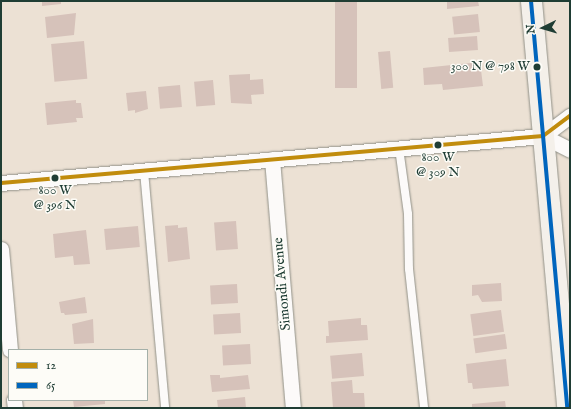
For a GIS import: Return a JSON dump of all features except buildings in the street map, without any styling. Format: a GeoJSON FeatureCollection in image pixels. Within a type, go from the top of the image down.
{"type":"FeatureCollection","features":[{"type":"Feature","properties":{"kind":"street"},"geometry":{"type":"LineString","coordinates":[[531,1],[567,408]]}},
{"type":"Feature","properties":{"kind":"street"},"geometry":{"type":"LineString","coordinates":[[1,183],[543,136],[570,116]]}},
{"type":"Feature","properties":{"kind":"street"},"geometry":{"type":"LineString","coordinates":[[543,136],[570,150]]}},
{"type":"Feature","properties":{"kind":"street","name":"Simondi Avenue"},"geometry":{"type":"LineString","coordinates":[[272,160],[293,408]]}},
{"type":"Feature","properties":{"kind":"street"},"geometry":{"type":"LineString","coordinates":[[1,249],[10,349]]}},
{"type":"Feature","properties":{"kind":"lane"},"geometry":{"type":"LineString","coordinates":[[399,148],[408,214],[409,269],[424,408]]}},
{"type":"Feature","properties":{"kind":"lane"},"geometry":{"type":"LineString","coordinates":[[144,171],[165,408]]}},
{"type":"Feature","properties":{"kind":"transit line","name":"65"},"geometry":{"type":"LineString","coordinates":[[531,1],[567,408]]}},
{"type":"Feature","properties":{"kind":"transit line","name":"12"},"geometry":{"type":"LineString","coordinates":[[1,183],[543,136],[570,116]]}},
{"type":"Feature","properties":{"kind":"place","name":"300 N @ 798 W"},"geometry":{"type":"Point","coordinates":[537,67]}},
{"type":"Feature","properties":{"kind":"place","name":"800 W @ 309 N"},"geometry":{"type":"Point","coordinates":[438,145]}},
{"type":"Feature","properties":{"kind":"place","name":"800 W @ 396 N"},"geometry":{"type":"Point","coordinates":[55,178]}}]}
